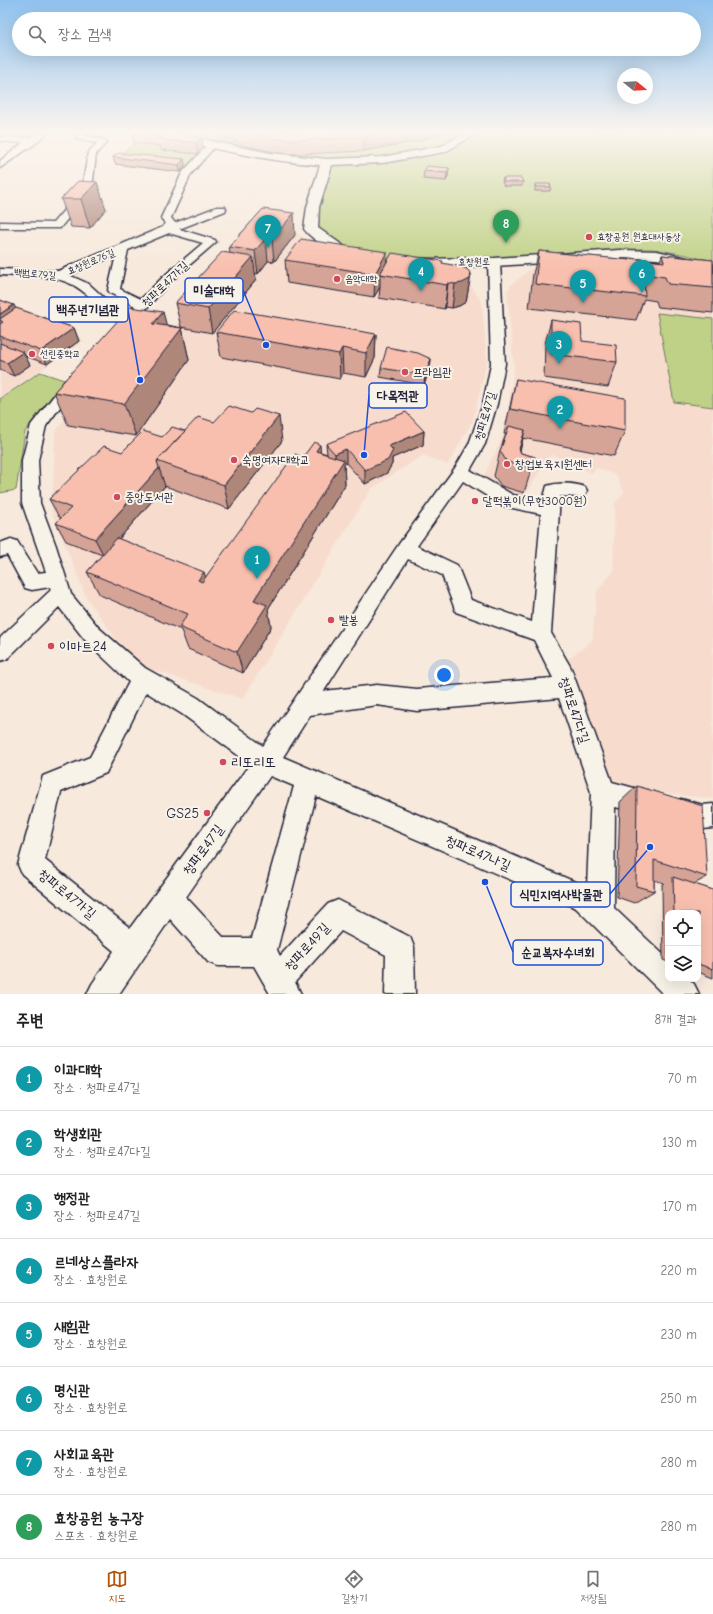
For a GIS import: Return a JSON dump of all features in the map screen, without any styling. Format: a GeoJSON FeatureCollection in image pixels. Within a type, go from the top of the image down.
{"type":"FeatureCollection","features":[{"type":"Feature","properties":{"kind":"street"},"geometry":{"type":"LineString","coordinates":[[0,225],[56,226],[87,189],[89,177]]}},
{"type":"Feature","properties":{"kind":"street"},"geometry":{"type":"LineString","coordinates":[[168,229],[170,223],[166,218],[185,177]]}},
{"type":"Feature","properties":{"kind":"street"},"geometry":{"type":"LineString","coordinates":[[322,177],[313,207],[311,229],[340,250],[369,258]]}},
{"type":"Feature","properties":{"kind":"street","name":"효창원로76길"},"geometry":{"type":"LineString","coordinates":[[59,275],[168,229],[190,222],[221,209]]}},
{"type":"Feature","properties":{"kind":"street","name":"청파로47가길"},"geometry":{"type":"LineString","coordinates":[[114,334],[167,279],[211,242],[168,229]]}},
{"type":"Feature","properties":{"kind":"street","name":"효창원로76길"},"geometry":{"type":"LineString","coordinates":[[123,248],[114,290],[143,305]]}},
{"type":"Feature","properties":{"kind":"street","name":"효창원로"},"geometry":{"type":"LineString","coordinates":[[400,264],[494,262],[624,254],[657,255],[713,268]]}},
{"type":"Feature","properties":{"kind":"street","name":"청파로47길"},"geometry":{"type":"LineString","coordinates":[[102,994],[133,948],[266,762],[405,549],[461,472],[478,444],[490,404],[498,364],[494,262]]}},
{"type":"Feature","properties":{"kind":"street","name":"백범로79길"},"geometry":{"type":"LineString","coordinates":[[0,272],[59,275],[85,287],[110,310],[127,322]]}},
{"type":"Feature","properties":{"kind":"street"},"geometry":{"type":"LineString","coordinates":[[79,373],[39,425],[30,460],[32,503],[63,598],[92,634],[137,675],[190,706],[266,762]]}},
{"type":"Feature","properties":{"kind":"street"},"geometry":{"type":"LineString","coordinates":[[461,472],[509,501],[550,509]]}},
{"type":"Feature","properties":{"kind":"street"},"geometry":{"type":"LineString","coordinates":[[405,549],[450,570],[464,606],[541,634],[550,509],[553,490],[578,491]]}},
{"type":"Feature","properties":{"kind":"street"},"geometry":{"type":"LineString","coordinates":[[0,550],[11,546],[32,582],[59,585]]}},
{"type":"Feature","properties":{"kind":"street"},"geometry":{"type":"LineString","coordinates":[[0,652],[59,585]]}},
{"type":"Feature","properties":{"kind":"street","name":"청파로47다길"},"geometry":{"type":"LineString","coordinates":[[541,634],[560,668],[603,792],[600,914]]}},
{"type":"Feature","properties":{"kind":"street","name":"청파로47가길"},"geometry":{"type":"LineString","coordinates":[[133,948],[31,865],[51,784],[98,765],[142,678]]}},
{"type":"Feature","properties":{"kind":"street"},"geometry":{"type":"LineString","coordinates":[[302,706],[377,694],[417,700],[567,687]]}},
{"type":"Feature","properties":{"kind":"street","name":"청파로47나길"},"geometry":{"type":"LineString","coordinates":[[266,762],[585,899],[665,976]]}},
{"type":"Feature","properties":{"kind":"street"},"geometry":{"type":"LineString","coordinates":[[169,898],[218,952],[262,952],[308,780]]}},
{"type":"Feature","properties":{"kind":"street"},"geometry":{"type":"LineString","coordinates":[[603,792],[704,817],[713,816]]}},
{"type":"Feature","properties":{"kind":"street","name":"청파로49길"},"geometry":{"type":"LineString","coordinates":[[262,952],[282,987],[338,914],[400,947],[400,994]]}},
{"type":"Feature","properties":{"kind":"street","name":"청파로47나길"},"geometry":{"type":"LineString","coordinates":[[671,982],[684,994]]}},
{"type":"Feature","properties":{"kind":"shaded area","name":"숙명여자대학교"},"geometry":{"type":"Polygon","coordinates":[[[293,231],[334,253],[454,277],[472,287],[482,303],[487,362],[473,420],[448,465],[423,455],[371,489],[243,699],[134,664],[86,597],[52,512],[55,432],[134,332],[167,336],[218,273],[293,231]]]}},
{"type":"Feature","properties":{"kind":"shaded area"},"geometry":{"type":"Polygon","coordinates":[[[623,259],[697,270],[713,274],[713,799],[612,786],[563,663],[592,641],[597,591],[613,572],[615,503],[624,492],[616,475],[597,468],[591,473],[553,455],[548,458],[522,501],[481,482],[502,438],[514,368],[507,291],[511,285],[531,269],[536,263],[623,259]]]}},
{"type":"Feature","properties":{"kind":"shaded area","name":"선린중학교"},"geometry":{"type":"Polygon","coordinates":[[[0,311],[20,318],[84,340],[0,398],[0,311]]]}},
{"type":"Feature","properties":{"kind":"green space"},"geometry":{"type":"Polygon","coordinates":[[[325,177],[713,177],[713,262],[687,255],[653,249],[618,249],[488,258],[392,261],[342,248],[316,229],[317,207],[325,177]]]}},
{"type":"Feature","properties":{"kind":"green space"},"geometry":{"type":"Polygon","coordinates":[[[657,313],[713,319],[713,407],[674,402],[657,313]]]}},
{"type":"Feature","properties":{"kind":"green space"},"geometry":{"type":"Polygon","coordinates":[[[40,372],[64,380],[25,432],[16,490],[0,493],[0,399],[40,372]]]}},
{"type":"Feature","properties":{"kind":"building"},"geometry":{"type":"Polygon","coordinates":[[[503,178],[521,178],[523,182],[504,182],[503,178]]]}},
{"type":"Feature","properties":{"kind":"building"},"geometry":{"type":"Polygon","coordinates":[[[78,181],[97,182],[81,199],[61,199],[78,181]]]}},
{"type":"Feature","properties":{"kind":"building"},"geometry":{"type":"Polygon","coordinates":[[[535,184],[550,184],[551,187],[536,187],[535,184]]]}},
{"type":"Feature","properties":{"kind":"building"},"geometry":{"type":"Polygon","coordinates":[[[263,209],[294,213],[272,239],[266,238],[255,251],[229,247],[263,209]]]}},
{"type":"Feature","properties":{"kind":"building"},"geometry":{"type":"Polygon","coordinates":[[[301,239],[387,252],[375,274],[285,260],[301,239]]]}},
{"type":"Feature","properties":{"kind":"building"},"geometry":{"type":"Polygon","coordinates":[[[539,251],[664,262],[662,255],[713,260],[713,288],[668,284],[665,277],[641,274],[644,276],[645,296],[535,284],[539,251]]]}},
{"type":"Feature","properties":{"kind":"building"},"geometry":{"type":"Polygon","coordinates":[[[222,252],[253,257],[208,309],[175,303],[222,252]]]}},
{"type":"Feature","properties":{"kind":"building"},"geometry":{"type":"Polygon","coordinates":[[[392,253],[443,261],[442,263],[467,269],[471,274],[470,279],[462,283],[448,283],[447,285],[380,274],[392,253]]]}},
{"type":"Feature","properties":{"kind":"building"},"geometry":{"type":"Polygon","coordinates":[[[0,300],[14,305],[0,314],[0,300]]]}},
{"type":"Feature","properties":{"kind":"building"},"geometry":{"type":"Polygon","coordinates":[[[130,307],[163,312],[153,324],[182,328],[124,404],[54,392],[130,307]]]}},
{"type":"Feature","properties":{"kind":"building"},"geometry":{"type":"Polygon","coordinates":[[[16,308],[74,328],[41,351],[0,336],[0,324],[3,322],[0,319],[16,308]]]}},
{"type":"Feature","properties":{"kind":"building"},"geometry":{"type":"Polygon","coordinates":[[[234,310],[376,334],[366,353],[342,348],[339,354],[216,332],[234,310]]]}},
{"type":"Feature","properties":{"kind":"building"},"geometry":{"type":"Polygon","coordinates":[[[551,320],[581,324],[582,341],[616,345],[617,362],[551,354],[551,320]]]}},
{"type":"Feature","properties":{"kind":"building"},"geometry":{"type":"Polygon","coordinates":[[[0,343],[23,352],[7,363],[0,360],[0,343]]]}},
{"type":"Feature","properties":{"kind":"building"},"geometry":{"type":"Polygon","coordinates":[[[387,347],[418,353],[431,359],[425,375],[381,368],[387,347]]]}},
{"type":"Feature","properties":{"kind":"building"},"geometry":{"type":"Polygon","coordinates":[[[516,379],[625,398],[625,431],[510,409],[516,379]]]}},
{"type":"Feature","properties":{"kind":"building"},"geometry":{"type":"Polygon","coordinates":[[[229,406],[251,413],[255,409],[279,416],[224,485],[157,461],[198,417],[214,422],[229,406]]]}},
{"type":"Feature","properties":{"kind":"building"},"geometry":{"type":"Polygon","coordinates":[[[406,412],[424,431],[389,446],[393,450],[388,460],[365,470],[346,449],[335,454],[326,444],[406,412]]]}},
{"type":"Feature","properties":{"kind":"building"},"geometry":{"type":"Polygon","coordinates":[[[509,426],[525,430],[519,449],[521,453],[535,457],[531,468],[507,462],[500,451],[509,426]]]}},
{"type":"Feature","properties":{"kind":"building"},"geometry":{"type":"Polygon","coordinates":[[[172,427],[185,431],[157,461],[159,468],[95,539],[56,523],[71,508],[49,499],[104,446],[122,452],[143,431],[162,437],[172,427]]]}},
{"type":"Feature","properties":{"kind":"building"},"geometry":{"type":"Polygon","coordinates":[[[314,442],[320,445],[316,451],[344,460],[254,600],[267,605],[237,652],[179,627],[188,614],[87,572],[117,538],[204,572],[198,580],[202,582],[295,454],[303,457],[314,442]]]}},
{"type":"Feature","properties":{"kind":"building"},"geometry":{"type":"Polygon","coordinates":[[[637,786],[703,806],[707,877],[654,860],[654,891],[636,886],[637,786]]]}},
{"type":"Feature","properties":{"kind":"building"},"geometry":{"type":"Polygon","coordinates":[[[673,877],[713,890],[713,969],[701,965],[701,910],[674,910],[673,877]]]}},
{"type":"Feature","properties":{"kind":"place","name":"효창공원 원효대사동상"},"geometry":{"type":"Point","coordinates":[589,237]}},
{"type":"Feature","properties":{"kind":"place","name":"효창공원 농구장"},"geometry":{"type":"Point","coordinates":[506,243]}},
{"type":"Feature","properties":{"kind":"place","name":"사회교육관"},"geometry":{"type":"Point","coordinates":[268,248]}},
{"type":"Feature","properties":{"kind":"place","name":"음악대학"},"geometry":{"type":"Point","coordinates":[337,279]}},
{"type":"Feature","properties":{"kind":"place","name":"르네상스플라자"},"geometry":{"type":"Point","coordinates":[421,291]}},
{"type":"Feature","properties":{"kind":"place","name":"명신관"},"geometry":{"type":"Point","coordinates":[642,293]}},
{"type":"Feature","properties":{"kind":"place","name":"새힘관"},"geometry":{"type":"Point","coordinates":[583,303]}},
{"type":"Feature","properties":{"kind":"place","name":"미술대학"},"geometry":{"type":"Point","coordinates":[266,345]}},
{"type":"Feature","properties":{"kind":"place","name":"선린중학교"},"geometry":{"type":"Point","coordinates":[32,354]}},
{"type":"Feature","properties":{"kind":"place","name":"행정관"},"geometry":{"type":"Point","coordinates":[559,364]}},
{"type":"Feature","properties":{"kind":"place","name":"프라임관"},"geometry":{"type":"Point","coordinates":[405,372]}},
{"type":"Feature","properties":{"kind":"place","name":"백주년기념관"},"geometry":{"type":"Point","coordinates":[140,380]}},
{"type":"Feature","properties":{"kind":"place","name":"학생회관"},"geometry":{"type":"Point","coordinates":[560,429]}},
{"type":"Feature","properties":{"kind":"place","name":"다목적관"},"geometry":{"type":"Point","coordinates":[364,455]}},
{"type":"Feature","properties":{"kind":"place","name":"숙명여자대학교"},"geometry":{"type":"Point","coordinates":[234,460]}},
{"type":"Feature","properties":{"kind":"place","name":"창업보육지원센터"},"geometry":{"type":"Point","coordinates":[507,464]}},
{"type":"Feature","properties":{"kind":"place","name":"중앙도서관"},"geometry":{"type":"Point","coordinates":[117,497]}},
{"type":"Feature","properties":{"kind":"place","name":"달떡볶이(무한3000원)"},"geometry":{"type":"Point","coordinates":[475,501]}},
{"type":"Feature","properties":{"kind":"place","name":"이과대학"},"geometry":{"type":"Point","coordinates":[257,579]}},
{"type":"Feature","properties":{"kind":"place","name":"빨봉"},"geometry":{"type":"Point","coordinates":[331,620]}},
{"type":"Feature","properties":{"kind":"place","name":"이마트24"},"geometry":{"type":"Point","coordinates":[51,646]}},
{"type":"Feature","properties":{"kind":"place","name":"리또리또"},"geometry":{"type":"Point","coordinates":[223,762]}},
{"type":"Feature","properties":{"kind":"place","name":"GS25"},"geometry":{"type":"Point","coordinates":[207,813]}},
{"type":"Feature","properties":{"kind":"place","name":"식민지역사박물관"},"geometry":{"type":"Point","coordinates":[650,847]}},
{"type":"Feature","properties":{"kind":"place","name":"순교복자수녀회"},"geometry":{"type":"Point","coordinates":[485,882]}}]}
